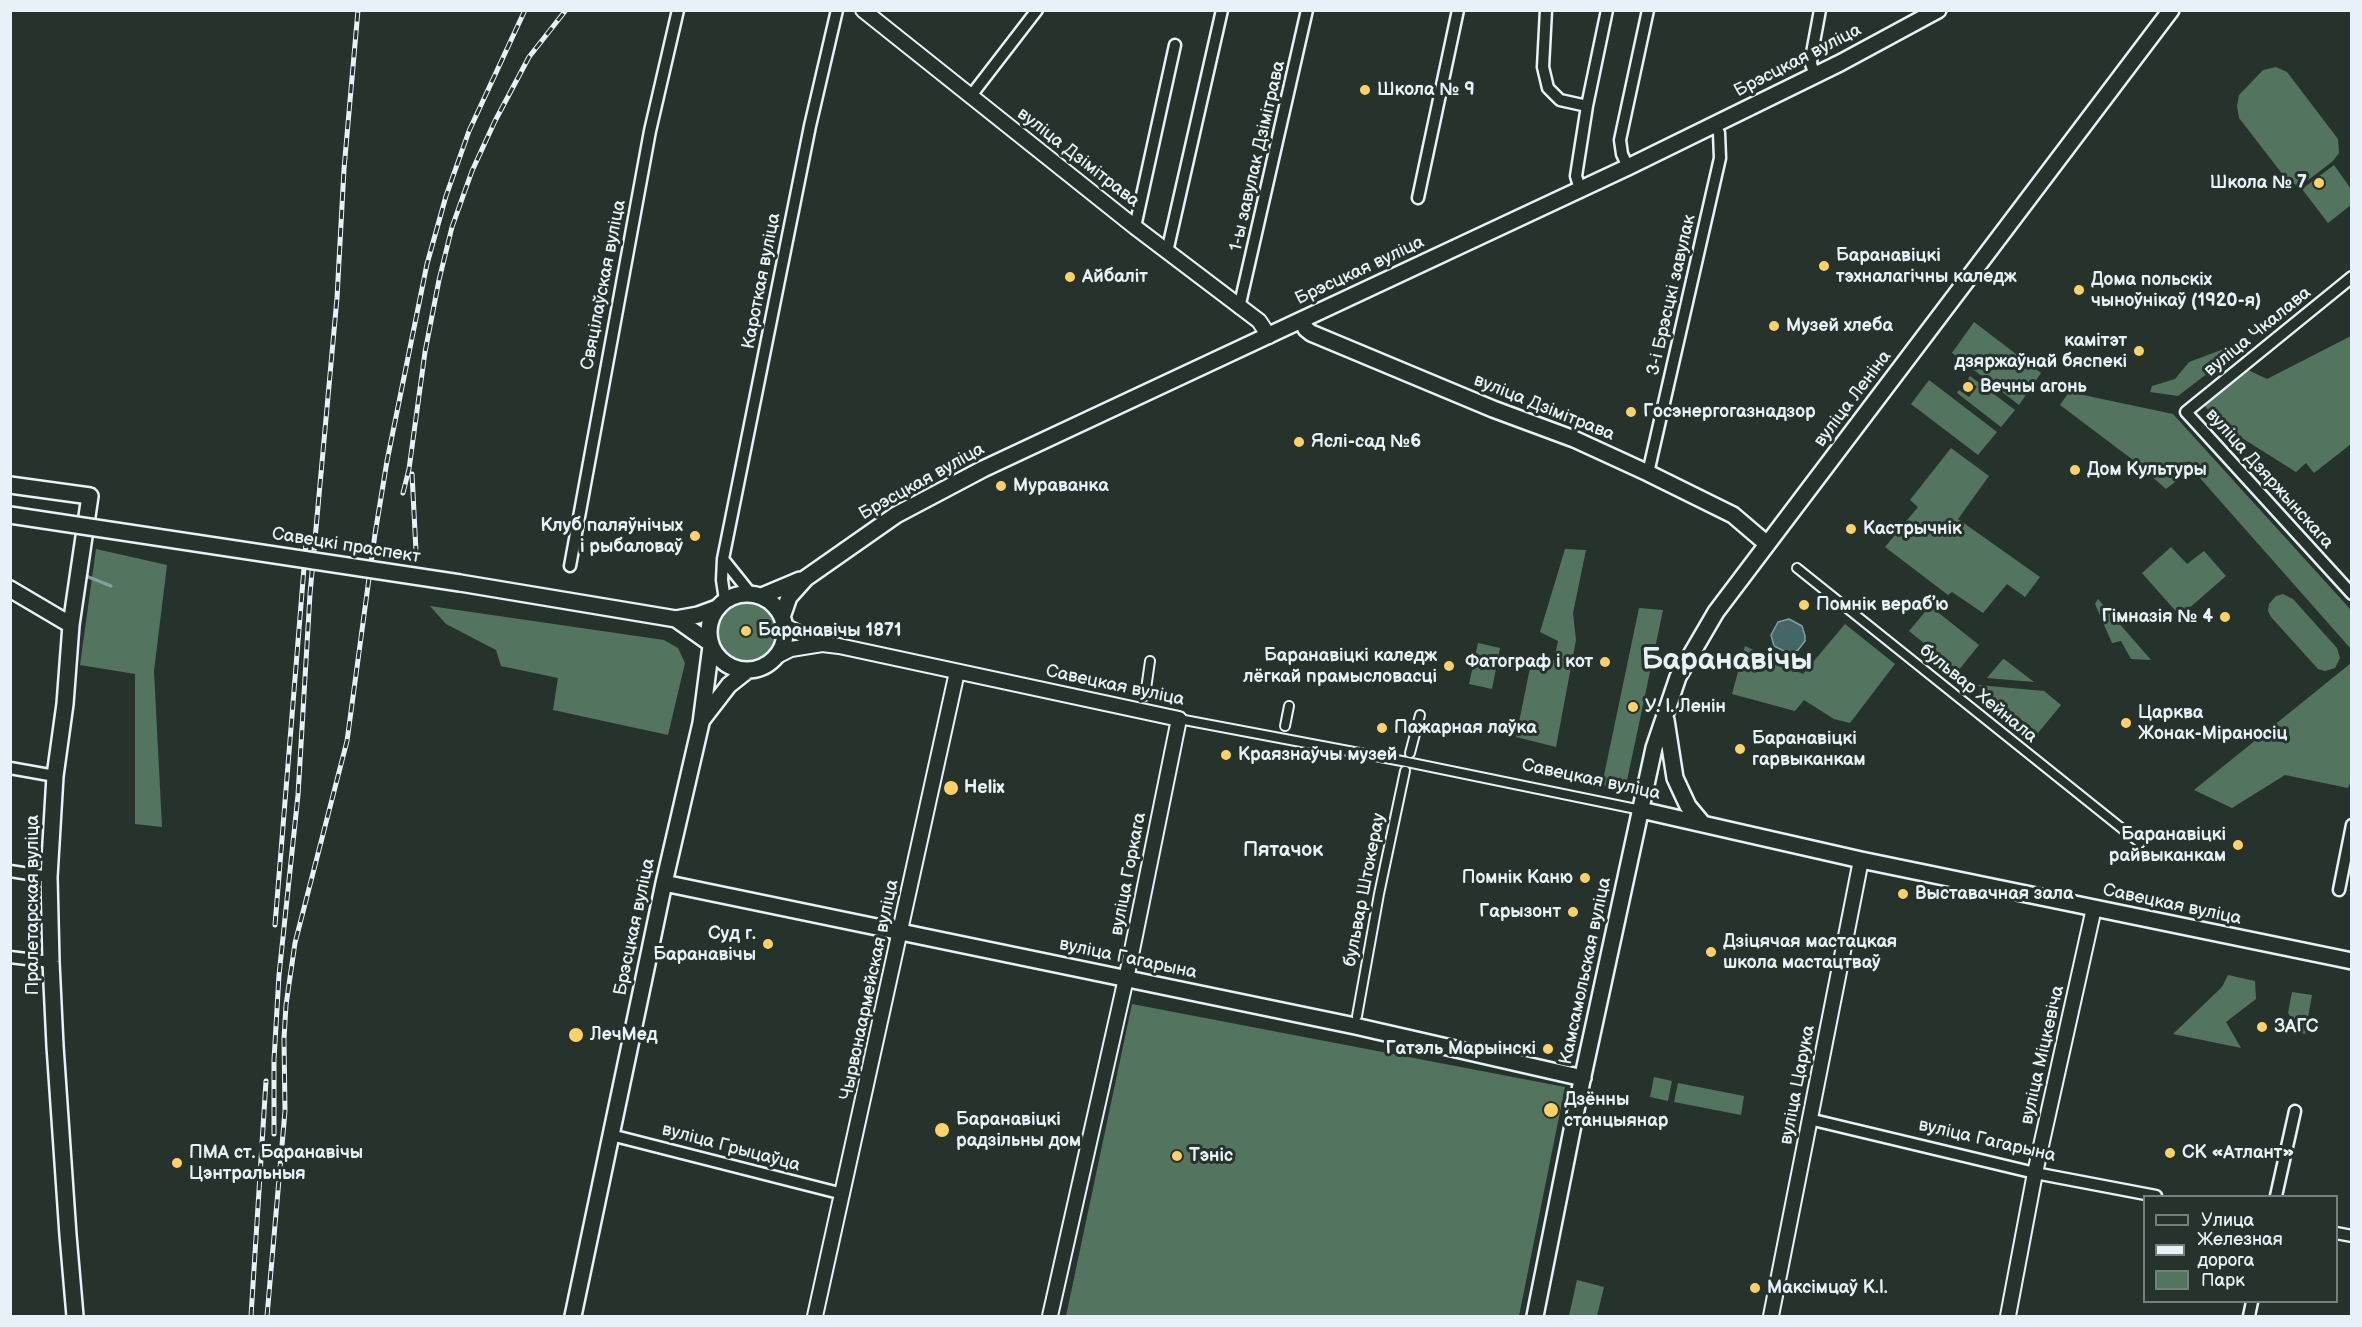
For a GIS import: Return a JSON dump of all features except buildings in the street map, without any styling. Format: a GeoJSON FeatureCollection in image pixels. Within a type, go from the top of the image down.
{"type":"FeatureCollection","features":[{"type":"Feature","properties":{"kind":"main road","name":"Брэсцкая вуліца"},"geometry":{"type":"LineString","coordinates":[[783,621],[789,597],[806,578],[896,515],[983,469],[1628,167],[1815,75],[1938,10]]}},
{"type":"Feature","properties":{"kind":"main road","name":"вуліца Леніна"},"geometry":{"type":"LineString","coordinates":[[1641,810],[1654,748],[1678,677],[1716,612],[2171,10]]}},
{"type":"Feature","properties":{"kind":"main road","name":"вуліца Дзімітрава"},"geometry":{"type":"LineString","coordinates":[[1302,320],[1306,329],[1311,333],[1493,409],[1574,439],[1648,473],[1733,515],[1767,544]]}},
{"type":"Feature","properties":{"kind":"main road","name":"Пралетарская вуліца"},"geometry":{"type":"LineString","coordinates":[[10,485],[90,496],[71,625],[65,704],[55,776],[49,877],[51,962],[75,1317]]}},
{"type":"Feature","properties":{"kind":"main road","name":"Савецкі праспект"},"geometry":{"type":"LineString","coordinates":[[10,515],[460,583],[676,619],[698,615],[721,604]]}},
{"type":"Feature","properties":{"kind":"main road","name":"Брэсцкая вуліца"},"geometry":{"type":"LineString","coordinates":[[757,595],[806,578]]}},
{"type":"Feature","properties":{"kind":"main road"},"geometry":{"type":"LineString","coordinates":[[10,589],[71,625]]}},
{"type":"Feature","properties":{"kind":"main road"},"geometry":{"type":"LineString","coordinates":[[738,594],[757,595],[777,608],[783,621],[784,642],[777,656],[769,663],[748,670],[737,669],[726,664],[717,656],[711,645],[709,625],[721,604],[738,594]]}},
{"type":"Feature","properties":{"kind":"main road","name":"Савецкі праспект"},"geometry":{"type":"LineString","coordinates":[[676,619],[711,645]]}},
{"type":"Feature","properties":{"kind":"main road","name":"Брэсцкая вуліца"},"geometry":{"type":"LineString","coordinates":[[573,1317],[700,723],[711,645]]}},
{"type":"Feature","properties":{"kind":"main road","name":"Брэсцкая вуліца"},"geometry":{"type":"LineString","coordinates":[[700,723],[729,685],[748,670]]}},
{"type":"Feature","properties":{"kind":"main road"},"geometry":{"type":"LineString","coordinates":[[1666,710],[1668,740],[1675,778],[1688,806],[1703,825]]}},
{"type":"Feature","properties":{"kind":"main road","name":"Савецкая вуліца"},"geometry":{"type":"LineString","coordinates":[[1641,810],[1861,860],[2352,961]]}},
{"type":"Feature","properties":{"kind":"main road","name":"Камсамольская вуліца"},"geometry":{"type":"LineString","coordinates":[[1536,1317],[1583,1078],[1641,810]]}},
{"type":"Feature","properties":{"kind":"main road","name":"вуліца Гагарына"},"geometry":{"type":"LineString","coordinates":[[664,883],[1444,1045],[1583,1078]]}},
{"type":"Feature","properties":{"kind":"street","name":"Свяцілаўская вуліца"},"geometry":{"type":"LineString","coordinates":[[570,566],[650,131],[678,10]]}},
{"type":"Feature","properties":{"kind":"street","name":"Кароткая вуліца"},"geometry":{"type":"LineString","coordinates":[[721,604],[723,560],[810,126],[837,10]]}},
{"type":"Feature","properties":{"kind":"street","name":"вуліца Дзімітрава"},"geometry":{"type":"LineString","coordinates":[[863,10],[1135,227],[1259,321],[1269,336]]}},
{"type":"Feature","properties":{"kind":"street"},"geometry":{"type":"LineString","coordinates":[[970,97],[1037,10]]}},
{"type":"Feature","properties":{"kind":"street"},"geometry":{"type":"LineString","coordinates":[[1167,252],[1222,10]]}},
{"type":"Feature","properties":{"kind":"street","name":"1-ы завулак Дзімітрава"},"geometry":{"type":"LineString","coordinates":[[1239,308],[1307,10]]}},
{"type":"Feature","properties":{"kind":"street"},"geometry":{"type":"LineString","coordinates":[[1418,198],[1458,10]]}},
{"type":"Feature","properties":{"kind":"street"},"geometry":{"type":"LineString","coordinates":[[1546,10],[1543,67],[1548,88],[1560,100],[1587,106]]}},
{"type":"Feature","properties":{"kind":"street"},"geometry":{"type":"LineString","coordinates":[[1580,189],[1576,176],[1587,106],[1607,10]]}},
{"type":"Feature","properties":{"kind":"street"},"geometry":{"type":"LineString","coordinates":[[1628,167],[1622,154],[1620,140],[1648,10]]}},
{"type":"Feature","properties":{"kind":"street"},"geometry":{"type":"LineString","coordinates":[[1815,75],[1811,64],[1820,10]]}},
{"type":"Feature","properties":{"kind":"street"},"geometry":{"type":"LineString","coordinates":[[1135,227],[1175,45]]}},
{"type":"Feature","properties":{"kind":"street","name":"3-і Брэсцкі завулак"},"geometry":{"type":"LineString","coordinates":[[1648,473],[1720,158],[1719,133],[1715,124]]}},
{"type":"Feature","properties":{"kind":"street","name":"вуліца Чкалава"},"geometry":{"type":"LineString","coordinates":[[2186,412],[2352,277]]}},
{"type":"Feature","properties":{"kind":"street","name":"вуліца Дзяржынскага"},"geometry":{"type":"LineString","coordinates":[[2186,412],[2352,594]]}},
{"type":"Feature","properties":{"kind":"street"},"geometry":{"type":"LineString","coordinates":[[723,560],[757,595]]}},
{"type":"Feature","properties":{"kind":"street","name":"бульвар Хейнала"},"geometry":{"type":"LineString","coordinates":[[1797,568],[2140,843]]}},
{"type":"Feature","properties":{"kind":"street","name":"Савецкая вуліца"},"geometry":{"type":"LineString","coordinates":[[783,621],[822,644]]}},
{"type":"Feature","properties":{"kind":"street","name":"Савецкая вуліца"},"geometry":{"type":"LineString","coordinates":[[777,656],[791,650],[822,644],[839,646],[1179,719],[1407,762],[1641,810]]}},
{"type":"Feature","properties":{"kind":"street"},"geometry":{"type":"LineString","coordinates":[[1145,696],[1150,661]]}},
{"type":"Feature","properties":{"kind":"street","name":"Чырвонаармейская вуліца"},"geometry":{"type":"LineString","coordinates":[[815,1317],[957,672]]}},
{"type":"Feature","properties":{"kind":"street"},"geometry":{"type":"LineString","coordinates":[[1285,726],[1289,706]]}},
{"type":"Feature","properties":{"kind":"street"},"geometry":{"type":"LineString","coordinates":[[1410,753],[1420,715]]}},
{"type":"Feature","properties":{"kind":"street","name":"вуліца Горкага"},"geometry":{"type":"LineString","coordinates":[[1050,1317],[1126,978],[1179,719]]}},
{"type":"Feature","properties":{"kind":"street"},"geometry":{"type":"LineString","coordinates":[[10,768],[55,776]]}},
{"type":"Feature","properties":{"kind":"street","name":"бульвар Штокерау"},"geometry":{"type":"LineString","coordinates":[[1357,1016],[1379,894],[1405,771]]}},
{"type":"Feature","properties":{"kind":"street"},"geometry":{"type":"LineString","coordinates":[[2339,890],[2352,825]]}},
{"type":"Feature","properties":{"kind":"street","name":"вуліца Царука"},"geometry":{"type":"LineString","coordinates":[[1771,1317],[1861,860]]}},
{"type":"Feature","properties":{"kind":"street"},"geometry":{"type":"LineString","coordinates":[[10,871],[49,877]]}},
{"type":"Feature","properties":{"kind":"street","name":"вуліца Міцкевіча"},"geometry":{"type":"LineString","coordinates":[[2008,1317],[2035,1173],[2094,908]]}},
{"type":"Feature","properties":{"kind":"street"},"geometry":{"type":"LineString","coordinates":[[10,957],[51,962]]}},
{"type":"Feature","properties":{"kind":"street"},"geometry":{"type":"LineString","coordinates":[[2276,1195],[2295,1111]]}},
{"type":"Feature","properties":{"kind":"street","name":"вуліца Гагарына"},"geometry":{"type":"LineString","coordinates":[[1809,1119],[2035,1173],[2146,1195]]}},
{"type":"Feature","properties":{"kind":"street","name":"вуліца Грыцаўца"},"geometry":{"type":"LineString","coordinates":[[611,1135],[843,1194]]}},
{"type":"Feature","properties":{"kind":"green space"},"geometry":{"type":"Polygon","coordinates":[[[2276,67],[2287,72],[2338,139],[2339,153],[2333,161],[2303,184],[2296,185],[2287,180],[2239,118],[2237,106],[2239,95],[2263,70],[2276,67]]]}},
{"type":"Feature","properties":{"kind":"green space"},"geometry":{"type":"Polygon","coordinates":[[[2334,165],[2351,189],[2351,205],[2328,223],[2302,189],[2334,165]]]}},
{"type":"Feature","properties":{"kind":"green space"},"geometry":{"type":"Polygon","coordinates":[[[1974,322],[2041,373],[2019,405],[1952,353],[1974,322]]]}},
{"type":"Feature","properties":{"kind":"green space"},"geometry":{"type":"Polygon","coordinates":[[[2351,336],[2351,444],[2314,473],[2306,463],[2296,472],[2218,423],[2202,402],[2248,370],[2267,379],[2351,336]]]}},
{"type":"Feature","properties":{"kind":"green space"},"geometry":{"type":"Polygon","coordinates":[[[2224,349],[2230,356],[2178,396],[2150,392],[2152,386],[2175,379],[2189,362],[2224,349]]]}},
{"type":"Feature","properties":{"kind":"green space"},"geometry":{"type":"Polygon","coordinates":[[[1970,376],[2015,410],[2001,427],[1957,393],[1959,390],[1969,397],[1977,387],[1968,379],[1970,376]]]}},
{"type":"Feature","properties":{"kind":"green space"},"geometry":{"type":"Polygon","coordinates":[[[1929,380],[1997,432],[1978,455],[1911,404],[1929,380]]]}},
{"type":"Feature","properties":{"kind":"green space"},"geometry":{"type":"Polygon","coordinates":[[[2069,392],[2173,414],[2351,610],[2351,649],[2192,469],[2166,489],[2133,460],[2060,405],[2069,392]]]}},
{"type":"Feature","properties":{"kind":"green space"},"geometry":{"type":"Polygon","coordinates":[[[1951,448],[1989,476],[1958,519],[2040,577],[2025,597],[2007,584],[1983,613],[1952,592],[1948,595],[1885,547],[1918,507],[1910,500],[1951,448]]]}},
{"type":"Feature","properties":{"kind":"green space"},"geometry":{"type":"Polygon","coordinates":[[[2171,547],[2187,564],[2204,551],[2226,576],[2180,616],[2142,573],[2171,547]]]}},
{"type":"Feature","properties":{"kind":"green space"},"geometry":{"type":"Polygon","coordinates":[[[96,549],[167,565],[154,671],[162,827],[135,824],[135,674],[80,665],[96,549]]]}},
{"type":"Feature","properties":{"kind":"green space"},"geometry":{"type":"Polygon","coordinates":[[[1565,549],[1586,550],[1573,613],[1576,640],[1556,747],[1516,737],[1532,658],[1554,660],[1558,641],[1540,632],[1565,549]]]}},
{"type":"Feature","properties":{"kind":"green space"},"geometry":{"type":"Polygon","coordinates":[[[2283,594],[2293,599],[2337,648],[2340,658],[2335,668],[2325,671],[2318,669],[2271,617],[2268,611],[2269,604],[2276,596],[2283,594]]]}},
{"type":"Feature","properties":{"kind":"green space"},"geometry":{"type":"Polygon","coordinates":[[[2098,599],[2151,660],[2131,659],[2121,641],[2112,643],[2095,604],[2098,599]]]}},
{"type":"Feature","properties":{"kind":"green space"},"geometry":{"type":"Polygon","coordinates":[[[746,602],[763,607],[771,615],[776,632],[771,649],[763,657],[746,662],[729,657],[721,649],[716,632],[721,615],[729,607],[746,602]]]}},
{"type":"Feature","properties":{"kind":"green space"},"geometry":{"type":"Polygon","coordinates":[[[430,606],[664,640],[678,648],[685,663],[668,735],[553,710],[558,678],[501,666],[496,650],[446,624],[430,606]]]}},
{"type":"Feature","properties":{"kind":"green space"},"geometry":{"type":"Polygon","coordinates":[[[1930,606],[1979,645],[1958,671],[1909,631],[1930,606]]]}},
{"type":"Feature","properties":{"kind":"green space"},"geometry":{"type":"Polygon","coordinates":[[[1639,608],[1663,610],[1625,790],[1602,785],[1639,608]]]}},
{"type":"Feature","properties":{"kind":"green space"},"geometry":{"type":"Polygon","coordinates":[[[1845,624],[1895,664],[1850,723],[1834,719],[1804,700],[1795,711],[1732,694],[1745,646],[1803,674],[1845,624]]]}},
{"type":"Feature","properties":{"kind":"green space"},"geometry":{"type":"Polygon","coordinates":[[[1478,643],[1500,648],[1492,689],[1469,684],[1478,643]]]}},
{"type":"Feature","properties":{"kind":"green space"},"geometry":{"type":"Polygon","coordinates":[[[2004,659],[2034,682],[1987,678],[2004,659]]]}},
{"type":"Feature","properties":{"kind":"green space"},"geometry":{"type":"Polygon","coordinates":[[[2351,663],[2352,778],[2348,788],[2285,775],[2232,808],[2194,790],[2351,663]]]}},
{"type":"Feature","properties":{"kind":"green space"},"geometry":{"type":"Polygon","coordinates":[[[1978,685],[2044,691],[2061,705],[2038,733],[1978,685]]]}},
{"type":"Feature","properties":{"kind":"green space"},"geometry":{"type":"Polygon","coordinates":[[[2228,975],[2255,981],[2256,999],[2226,1022],[2241,1048],[2173,1034],[2222,987],[2228,975]]]}},
{"type":"Feature","properties":{"kind":"green space"},"geometry":{"type":"Polygon","coordinates":[[[2292,992],[2312,995],[2305,1034],[2288,1013],[2292,992]]]}},
{"type":"Feature","properties":{"kind":"green space"},"geometry":{"type":"Polygon","coordinates":[[[1132,1004],[1565,1087],[1519,1316],[1066,1316],[1132,1004]]]}},
{"type":"Feature","properties":{"kind":"green space"},"geometry":{"type":"Polygon","coordinates":[[[1654,1077],[1672,1081],[1668,1101],[1650,1097],[1654,1077]]]}},
{"type":"Feature","properties":{"kind":"green space"},"geometry":{"type":"Polygon","coordinates":[[[1678,1083],[1744,1096],[1741,1115],[1674,1102],[1678,1083]]]}},
{"type":"Feature","properties":{"kind":"green space"},"geometry":{"type":"Polygon","coordinates":[[[1577,1280],[1604,1287],[1597,1316],[1569,1316],[1577,1280]]]}},
{"type":"Feature","properties":{"kind":"water"},"geometry":{"type":"Polygon","coordinates":[[[1789,619],[1802,626],[1805,641],[1798,650],[1788,653],[1774,646],[1771,635],[1778,622],[1789,619]]]}},
{"type":"Feature","properties":{"kind":"waterway"},"geometry":{"type":"LineString","coordinates":[[86,576],[111,586]]}},
{"type":"Feature","properties":{"kind":"railway"},"geometry":{"type":"LineString","coordinates":[[274,1134],[274,1060],[279,975],[298,795],[310,594],[337,298],[344,169],[358,10]]}},
{"type":"Feature","properties":{"kind":"railway"},"geometry":{"type":"LineString","coordinates":[[267,1316],[285,1111],[286,1005],[295,943],[347,741],[387,461],[427,264],[446,196],[469,131],[525,10]]}},
{"type":"Feature","properties":{"kind":"railway"},"geometry":{"type":"LineString","coordinates":[[403,493],[409,469],[425,352],[452,227],[472,171],[495,121],[529,57],[566,10]]}},
{"type":"Feature","properties":{"kind":"railway"},"geometry":{"type":"LineString","coordinates":[[412,474],[416,551]]}},
{"type":"Feature","properties":{"kind":"railway"},"geometry":{"type":"LineString","coordinates":[[275,925],[306,543]]}},
{"type":"Feature","properties":{"kind":"railway"},"geometry":{"type":"LineString","coordinates":[[251,1316],[266,1081]]}},
{"type":"Feature","properties":{"kind":"place","name":"Школа № 9"},"geometry":{"type":"Point","coordinates":[1365,90]}},
{"type":"Feature","properties":{"kind":"place","name":"Школа № 7"},"geometry":{"type":"Point","coordinates":[2319,183]}},
{"type":"Feature","properties":{"kind":"place","name":"Баранавіцкі тэхналагічны каледж"},"geometry":{"type":"Point","coordinates":[1824,266]}},
{"type":"Feature","properties":{"kind":"place","name":"Айбаліт"},"geometry":{"type":"Point","coordinates":[1070,277]}},
{"type":"Feature","properties":{"kind":"place","name":"Дома польскіх чыноўнікаў (1920-я)"},"geometry":{"type":"Point","coordinates":[2079,290]}},
{"type":"Feature","properties":{"kind":"place","name":"Музей хлеба"},"geometry":{"type":"Point","coordinates":[1774,326]}},
{"type":"Feature","properties":{"kind":"place","name":"камітэт дзяржаўнай бяспекі"},"geometry":{"type":"Point","coordinates":[2139,351]}},
{"type":"Feature","properties":{"kind":"place","name":"Вечны агонь"},"geometry":{"type":"Point","coordinates":[1968,387]}},
{"type":"Feature","properties":{"kind":"place","name":"Госэнергогазнадзор"},"geometry":{"type":"Point","coordinates":[1631,412]}},
{"type":"Feature","properties":{"kind":"place","name":"Яслі-сад №6"},"geometry":{"type":"Point","coordinates":[1299,442]}},
{"type":"Feature","properties":{"kind":"place","name":"Дом Культуры"},"geometry":{"type":"Point","coordinates":[2075,470]}},
{"type":"Feature","properties":{"kind":"place","name":"Мураванка"},"geometry":{"type":"Point","coordinates":[1001,486]}},
{"type":"Feature","properties":{"kind":"place","name":"Кастрычнік"},"geometry":{"type":"Point","coordinates":[1851,529]}},
{"type":"Feature","properties":{"kind":"place","name":"Клуб паляўнічых і рыбаловаў"},"geometry":{"type":"Point","coordinates":[695,536]}},
{"type":"Feature","properties":{"kind":"place","name":"Помнік верабʼю"},"geometry":{"type":"Point","coordinates":[1804,605]}},
{"type":"Feature","properties":{"kind":"place","name":"Гімназія № 4"},"geometry":{"type":"Point","coordinates":[2225,617]}},
{"type":"Feature","properties":{"kind":"place","name":"Баранавічы 1871"},"geometry":{"type":"Point","coordinates":[746,631]}},
{"type":"Feature","properties":{"kind":"place","name":"Фатограф і кот"},"geometry":{"type":"Point","coordinates":[1605,662]}},
{"type":"Feature","properties":{"kind":"place","name":"Баранавіцкі каледж лёгкай прамысловасці"},"geometry":{"type":"Point","coordinates":[1449,666]}},
{"type":"Feature","properties":{"kind":"place","name":"У. І. Ленін"},"geometry":{"type":"Point","coordinates":[1633,707]}},
{"type":"Feature","properties":{"kind":"place","name":"Царква Жонак-Міраносіц"},"geometry":{"type":"Point","coordinates":[2126,723]}},
{"type":"Feature","properties":{"kind":"place","name":"Пажарная лаўка"},"geometry":{"type":"Point","coordinates":[1382,728]}},
{"type":"Feature","properties":{"kind":"place","name":"Баранавіцкі гарвыканкам"},"geometry":{"type":"Point","coordinates":[1740,749]}},
{"type":"Feature","properties":{"kind":"place","name":"Краязнаўчы музей"},"geometry":{"type":"Point","coordinates":[1226,755]}},
{"type":"Feature","properties":{"kind":"place","name":"Helix"},"geometry":{"type":"Point","coordinates":[951,788]}},
{"type":"Feature","properties":{"kind":"place","name":"Баранавіцкі райвыканкам"},"geometry":{"type":"Point","coordinates":[2238,845]}},
{"type":"Feature","properties":{"kind":"place","name":"Помнік Каню"},"geometry":{"type":"Point","coordinates":[1585,878]}},
{"type":"Feature","properties":{"kind":"place","name":"Выставачная зала"},"geometry":{"type":"Point","coordinates":[1903,894]}},
{"type":"Feature","properties":{"kind":"place","name":"Гарызонт"},"geometry":{"type":"Point","coordinates":[1573,912]}},
{"type":"Feature","properties":{"kind":"place","name":"Суд г. Баранавічы"},"geometry":{"type":"Point","coordinates":[768,944]}},
{"type":"Feature","properties":{"kind":"place","name":"Дзіцячая мастацкая школа мастацтваў"},"geometry":{"type":"Point","coordinates":[1711,952]}},
{"type":"Feature","properties":{"kind":"place","name":"ЗАГС"},"geometry":{"type":"Point","coordinates":[2262,1027]}},
{"type":"Feature","properties":{"kind":"place","name":"ЛечМед"},"geometry":{"type":"Point","coordinates":[576,1035]}},
{"type":"Feature","properties":{"kind":"place","name":"Гатэль Марыінскі"},"geometry":{"type":"Point","coordinates":[1548,1049]}},
{"type":"Feature","properties":{"kind":"place","name":"Дзённы станцыянар"},"geometry":{"type":"Point","coordinates":[1551,1110]}},
{"type":"Feature","properties":{"kind":"place","name":"Баранавіцкі радзільны дом"},"geometry":{"type":"Point","coordinates":[942,1130]}},
{"type":"Feature","properties":{"kind":"place","name":"СК «Атлант»"},"geometry":{"type":"Point","coordinates":[2170,1153]}},
{"type":"Feature","properties":{"kind":"place","name":"Тэніс"},"geometry":{"type":"Point","coordinates":[1177,1156]}},
{"type":"Feature","properties":{"kind":"place","name":"ПМА ст. Баранавічы Цэнтральныя"},"geometry":{"type":"Point","coordinates":[177,1163]}},
{"type":"Feature","properties":{"kind":"place","name":"Максімцаў К.І."},"geometry":{"type":"Point","coordinates":[1755,1288]}},
{"type":"Feature","properties":{"kind":"district","name":"Баранавічы"},"geometry":{"type":"Point","coordinates":[1727,661]}},
{"type":"Feature","properties":{"kind":"district","name":"Пятачок"},"geometry":{"type":"Point","coordinates":[1283,851]}}]}
